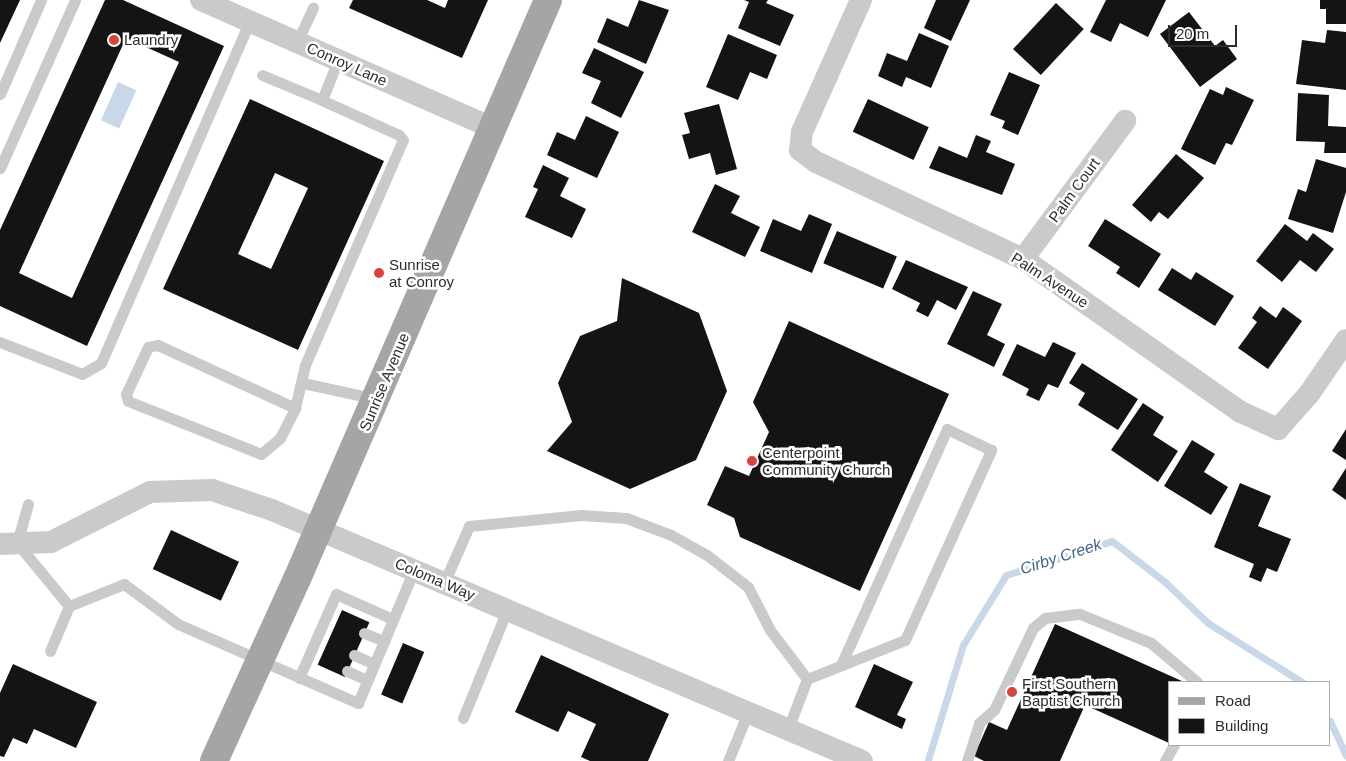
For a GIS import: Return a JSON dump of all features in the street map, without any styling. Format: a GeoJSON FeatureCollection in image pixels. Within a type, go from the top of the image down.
{"type":"FeatureCollection","features":[{"type":"Feature","properties":{"kind":"main road","name":"Sunrise Avenue"},"geometry":{"type":"LineString","coordinates":[[217,755],[377,399],[548,0]]}},
{"type":"Feature","properties":{"kind":"street","name":"Conroy Lane"},"geometry":{"type":"LineString","coordinates":[[200,0],[493,128]]}},
{"type":"Feature","properties":{"kind":"street","name":"Palm Avenue"},"geometry":{"type":"LineString","coordinates":[[861,0],[802,132],[800,150],[816,162],[1024,259],[1241,412],[1278,429],[1310,394],[1346,340]]}},
{"type":"Feature","properties":{"kind":"street","name":"Palm Court"},"geometry":{"type":"LineString","coordinates":[[1024,259],[1125,120]]}},
{"type":"Feature","properties":{"kind":"street","name":"Coloma Way"},"geometry":{"type":"LineString","coordinates":[[9,544],[51,542],[150,492],[212,490],[262,506],[862,761]]}},
{"type":"Feature","properties":{"kind":"lane"},"geometry":{"type":"LineString","coordinates":[[0,94],[41,0]]}},
{"type":"Feature","properties":{"kind":"lane"},"geometry":{"type":"LineString","coordinates":[[0,168],[75,0]]}},
{"type":"Feature","properties":{"kind":"lane"},"geometry":{"type":"LineString","coordinates":[[297,42],[313,8]]}},
{"type":"Feature","properties":{"kind":"lane"},"geometry":{"type":"LineString","coordinates":[[0,342],[82,374],[101,363],[250,22]]}},
{"type":"Feature","properties":{"kind":"lane"},"geometry":{"type":"LineString","coordinates":[[322,100],[338,60]]}},
{"type":"Feature","properties":{"kind":"lane"},"geometry":{"type":"LineString","coordinates":[[262,75],[399,135],[403,140],[305,365],[303,383],[295,408],[280,438],[261,454],[128,401],[126,394],[148,347],[158,345],[295,408]]}},
{"type":"Feature","properties":{"kind":"lane"},"geometry":{"type":"LineString","coordinates":[[303,383],[377,399]]}},
{"type":"Feature","properties":{"kind":"lane"},"geometry":{"type":"LineString","coordinates":[[788,729],[807,679],[905,640],[990,450],[947,429],[841,665]]}},
{"type":"Feature","properties":{"kind":"lane"},"geometry":{"type":"LineString","coordinates":[[28,504],[9,544],[69,606]]}},
{"type":"Feature","properties":{"kind":"lane"},"geometry":{"type":"LineString","coordinates":[[444,583],[469,526],[580,515],[626,518],[671,535],[707,555],[748,587],[780,644],[807,679]]}},
{"type":"Feature","properties":{"kind":"lane"},"geometry":{"type":"LineString","coordinates":[[50,651],[69,606],[124,584],[178,624],[358,703],[414,570]]}},
{"type":"Feature","properties":{"kind":"lane"},"geometry":{"type":"LineString","coordinates":[[299,678],[315,656],[322,641],[326,617],[336,594],[394,619]]}},
{"type":"Feature","properties":{"kind":"lane"},"geometry":{"type":"LineString","coordinates":[[463,718],[507,610]]}},
{"type":"Feature","properties":{"kind":"lane"},"geometry":{"type":"LineString","coordinates":[[968,761],[979,723],[994,710],[1033,628],[1045,618],[1080,614],[1152,643],[1196,681]]}},
{"type":"Feature","properties":{"kind":"lane"},"geometry":{"type":"LineString","coordinates":[[326,617],[337,622]]}},
{"type":"Feature","properties":{"kind":"lane"},"geometry":{"type":"LineString","coordinates":[[364,633],[384,641]]}},
{"type":"Feature","properties":{"kind":"lane"},"geometry":{"type":"LineString","coordinates":[[354,655],[374,664]]}},
{"type":"Feature","properties":{"kind":"lane"},"geometry":{"type":"LineString","coordinates":[[347,671],[368,680]]}},
{"type":"Feature","properties":{"kind":"lane"},"geometry":{"type":"LineString","coordinates":[[728,761],[748,712]]}},
{"type":"Feature","properties":{"kind":"water"},"geometry":{"type":"Polygon","coordinates":[[[118,82],[136,90],[119,129],[101,120],[118,82]]]}},
{"type":"Feature","properties":{"kind":"building"},"geometry":{"type":"Polygon","coordinates":[[[0,0],[20,0],[0,43],[0,0]]]}},
{"type":"Feature","properties":{"kind":"building"},"geometry":{"type":"Polygon","coordinates":[[[105,0],[123,0],[224,46],[87,346],[0,306],[0,230],[105,0]],[[126,38],[19,273],[72,298],[179,62],[126,38]]]}},
{"type":"Feature","properties":{"kind":"building"},"geometry":{"type":"Polygon","coordinates":[[[353,0],[427,0],[445,8],[448,0],[488,0],[462,58],[349,8],[353,0]]]}},
{"type":"Feature","properties":{"kind":"building"},"geometry":{"type":"Polygon","coordinates":[[[639,0],[669,10],[646,64],[597,42],[607,18],[628,27],[639,0]]]}},
{"type":"Feature","properties":{"kind":"building"},"geometry":{"type":"Polygon","coordinates":[[[744,0],[768,0],[766,3],[794,15],[780,46],[738,28],[749,2],[744,0]]]}},
{"type":"Feature","properties":{"kind":"building"},"geometry":{"type":"Polygon","coordinates":[[[936,0],[970,0],[951,41],[924,28],[936,0]]]}},
{"type":"Feature","properties":{"kind":"building"},"geometry":{"type":"Polygon","coordinates":[[[1106,0],[1166,0],[1148,37],[1120,23],[1111,42],[1090,32],[1106,0]]]}},
{"type":"Feature","properties":{"kind":"building"},"geometry":{"type":"Polygon","coordinates":[[[1320,0],[1346,0],[1346,24],[1326,24],[1326,9],[1320,9],[1320,0]]]}},
{"type":"Feature","properties":{"kind":"building"},"geometry":{"type":"Polygon","coordinates":[[[1056,3],[1084,29],[1041,75],[1013,49],[1056,3]]]}},
{"type":"Feature","properties":{"kind":"building"},"geometry":{"type":"Polygon","coordinates":[[[1189,12],[1215,46],[1223,40],[1237,59],[1200,87],[1160,34],[1189,12]]]}},
{"type":"Feature","properties":{"kind":"building"},"geometry":{"type":"Polygon","coordinates":[[[1327,30],[1346,32],[1346,90],[1296,84],[1302,40],[1325,43],[1327,30]]]}},
{"type":"Feature","properties":{"kind":"building"},"geometry":{"type":"Polygon","coordinates":[[[919,33],[949,46],[931,88],[906,77],[902,87],[878,76],[887,53],[907,61],[919,33]]]}},
{"type":"Feature","properties":{"kind":"building"},"geometry":{"type":"Polygon","coordinates":[[[728,34],[777,55],[767,79],[750,72],[738,100],[706,87],[728,34]]]}},
{"type":"Feature","properties":{"kind":"building"},"geometry":{"type":"Polygon","coordinates":[[[594,48],[644,72],[621,118],[591,103],[601,81],[582,73],[594,48]]]}},
{"type":"Feature","properties":{"kind":"building"},"geometry":{"type":"Polygon","coordinates":[[[1009,72],[1040,85],[1018,135],[1002,128],[1005,121],[990,115],[1009,72]]]}},
{"type":"Feature","properties":{"kind":"building"},"geometry":{"type":"Polygon","coordinates":[[[1226,87],[1254,100],[1232,145],[1226,143],[1215,165],[1181,149],[1210,89],[1223,95],[1226,87]]]}},
{"type":"Feature","properties":{"kind":"building"},"geometry":{"type":"Polygon","coordinates":[[[1298,93],[1329,95],[1328,126],[1346,127],[1346,153],[1324,153],[1325,142],[1296,141],[1298,93]]]}},
{"type":"Feature","properties":{"kind":"building"},"geometry":{"type":"Polygon","coordinates":[[[250,99],[384,161],[298,350],[163,289],[250,99]],[[275,173],[238,254],[271,269],[308,188],[275,173]]]}},
{"type":"Feature","properties":{"kind":"building"},"geometry":{"type":"Polygon","coordinates":[[[868,99],[929,127],[914,160],[853,132],[868,99]]]}},
{"type":"Feature","properties":{"kind":"building"},"geometry":{"type":"Polygon","coordinates":[[[719,104],[737,169],[716,175],[710,153],[689,159],[682,135],[690,133],[684,113],[719,104]]]}},
{"type":"Feature","properties":{"kind":"building"},"geometry":{"type":"Polygon","coordinates":[[[586,116],[619,132],[597,178],[547,155],[557,132],[575,140],[586,116]]]}},
{"type":"Feature","properties":{"kind":"building"},"geometry":{"type":"Polygon","coordinates":[[[976,135],[991,141],[986,152],[1015,164],[1002,195],[929,168],[939,146],[967,158],[976,135]]]}},
{"type":"Feature","properties":{"kind":"building"},"geometry":{"type":"Polygon","coordinates":[[[1176,154],[1204,178],[1168,219],[1159,212],[1151,222],[1132,205],[1176,154]]]}},
{"type":"Feature","properties":{"kind":"building"},"geometry":{"type":"Polygon","coordinates":[[[1316,159],[1346,168],[1346,192],[1333,233],[1288,219],[1298,189],[1306,192],[1316,159]]]}},
{"type":"Feature","properties":{"kind":"building"},"geometry":{"type":"Polygon","coordinates":[[[543,165],[569,178],[560,196],[586,209],[572,238],[525,217],[538,189],[533,187],[543,165]]]}},
{"type":"Feature","properties":{"kind":"building"},"geometry":{"type":"Polygon","coordinates":[[[715,184],[740,196],[731,213],[760,227],[745,257],[692,232],[715,184]]]}},
{"type":"Feature","properties":{"kind":"building"},"geometry":{"type":"Polygon","coordinates":[[[809,214],[832,224],[812,273],[760,251],[773,219],[801,231],[809,214]]]}},
{"type":"Feature","properties":{"kind":"building"},"geometry":{"type":"Polygon","coordinates":[[[1105,219],[1161,254],[1139,288],[1116,273],[1120,267],[1088,246],[1105,219]]]}},
{"type":"Feature","properties":{"kind":"building"},"geometry":{"type":"Polygon","coordinates":[[[1285,224],[1307,241],[1313,233],[1334,249],[1316,272],[1300,260],[1282,282],[1256,261],[1285,224]]]}},
{"type":"Feature","properties":{"kind":"building"},"geometry":{"type":"Polygon","coordinates":[[[837,231],[897,256],[883,289],[823,263],[837,231]]]}},
{"type":"Feature","properties":{"kind":"building"},"geometry":{"type":"Polygon","coordinates":[[[906,260],[968,287],[956,310],[937,300],[928,317],[916,311],[920,303],[892,289],[906,260]]]}},
{"type":"Feature","properties":{"kind":"building"},"geometry":{"type":"Polygon","coordinates":[[[1172,268],[1191,280],[1196,272],[1234,296],[1215,326],[1158,290],[1172,268]]]}},
{"type":"Feature","properties":{"kind":"building"},"geometry":{"type":"Polygon","coordinates":[[[622,278],[699,313],[727,391],[696,460],[630,489],[547,451],[572,422],[558,383],[580,336],[617,321],[622,278]]]}},
{"type":"Feature","properties":{"kind":"building"},"geometry":{"type":"Polygon","coordinates":[[[973,291],[1002,304],[987,335],[1005,344],[994,367],[947,344],[973,291]]]}},
{"type":"Feature","properties":{"kind":"building"},"geometry":{"type":"Polygon","coordinates":[[[1260,306],[1276,318],[1283,307],[1302,321],[1268,369],[1238,348],[1257,322],[1252,318],[1260,306]]]}},
{"type":"Feature","properties":{"kind":"building"},"geometry":{"type":"Polygon","coordinates":[[[789,321],[949,394],[860,591],[740,537],[734,518],[707,505],[725,466],[749,476],[769,432],[753,402],[789,321]]]}},
{"type":"Feature","properties":{"kind":"building"},"geometry":{"type":"Polygon","coordinates":[[[1053,342],[1076,353],[1058,388],[1048,384],[1039,401],[1026,395],[1029,389],[1002,375],[1017,344],[1045,357],[1053,342]]]}},
{"type":"Feature","properties":{"kind":"building"},"geometry":{"type":"Polygon","coordinates":[[[1082,363],[1138,399],[1118,430],[1078,405],[1085,393],[1069,383],[1082,363]]]}},
{"type":"Feature","properties":{"kind":"building"},"geometry":{"type":"Polygon","coordinates":[[[1143,403],[1164,417],[1153,435],[1178,451],[1158,482],[1111,450],[1143,403]]]}},
{"type":"Feature","properties":{"kind":"building"},"geometry":{"type":"Polygon","coordinates":[[[1346,429],[1346,460],[1332,451],[1346,429]]]}},
{"type":"Feature","properties":{"kind":"building"},"geometry":{"type":"Polygon","coordinates":[[[1192,440],[1215,454],[1204,472],[1228,487],[1211,515],[1164,486],[1192,440]]]}},
{"type":"Feature","properties":{"kind":"building"},"geometry":{"type":"Polygon","coordinates":[[[1346,468],[1346,500],[1332,490],[1346,468]]]}},
{"type":"Feature","properties":{"kind":"building"},"geometry":{"type":"Polygon","coordinates":[[[1240,483],[1271,496],[1258,526],[1291,539],[1277,572],[1267,568],[1261,582],[1249,577],[1254,564],[1214,547],[1240,483]]]}},
{"type":"Feature","properties":{"kind":"building"},"geometry":{"type":"Polygon","coordinates":[[[171,530],[239,562],[221,601],[153,569],[171,530]]]}},
{"type":"Feature","properties":{"kind":"building"},"geometry":{"type":"Polygon","coordinates":[[[342,610],[369,622],[345,677],[318,665],[342,610]]]}},
{"type":"Feature","properties":{"kind":"building"},"geometry":{"type":"Polygon","coordinates":[[[1055,624],[1182,681],[1168,681],[1168,743],[1085,705],[1060,761],[984,761],[974,756],[989,722],[1007,730],[1055,624]]]}},
{"type":"Feature","properties":{"kind":"building"},"geometry":{"type":"Polygon","coordinates":[[[403,643],[424,652],[402,704],[381,695],[403,643]]]}},
{"type":"Feature","properties":{"kind":"building"},"geometry":{"type":"Polygon","coordinates":[[[541,655],[669,714],[648,761],[590,761],[581,757],[596,724],[568,711],[558,732],[515,712],[541,655]]]}},
{"type":"Feature","properties":{"kind":"building"},"geometry":{"type":"Polygon","coordinates":[[[13,664],[97,702],[76,748],[34,729],[27,744],[13,738],[4,757],[0,756],[0,693],[13,664]]]}},
{"type":"Feature","properties":{"kind":"building"},"geometry":{"type":"Polygon","coordinates":[[[874,664],[913,682],[897,715],[906,719],[902,729],[855,707],[874,664]]]}},
{"type":"Feature","properties":{"kind":"waterway","name":"Cirby Creek"},"geometry":{"type":"LineString","coordinates":[[928,760],[963,645],[1006,575],[1112,541],[1165,582],[1208,623],[1300,681]]}},
{"type":"Feature","properties":{"kind":"waterway","name":"Cirby Creek"},"geometry":{"type":"LineString","coordinates":[[1331,723],[1346,756]]}},
{"type":"Feature","properties":{"kind":"place","name":"Laundry"},"geometry":{"type":"Point","coordinates":[114,40]}},
{"type":"Feature","properties":{"kind":"place","name":"Sunrise at Conroy"},"geometry":{"type":"Point","coordinates":[379,273]}},
{"type":"Feature","properties":{"kind":"place","name":"Centerpoint Community Church"},"geometry":{"type":"Point","coordinates":[752,461]}},
{"type":"Feature","properties":{"kind":"place","name":"First Southern Baptist Church"},"geometry":{"type":"Point","coordinates":[1012,692]}}]}
